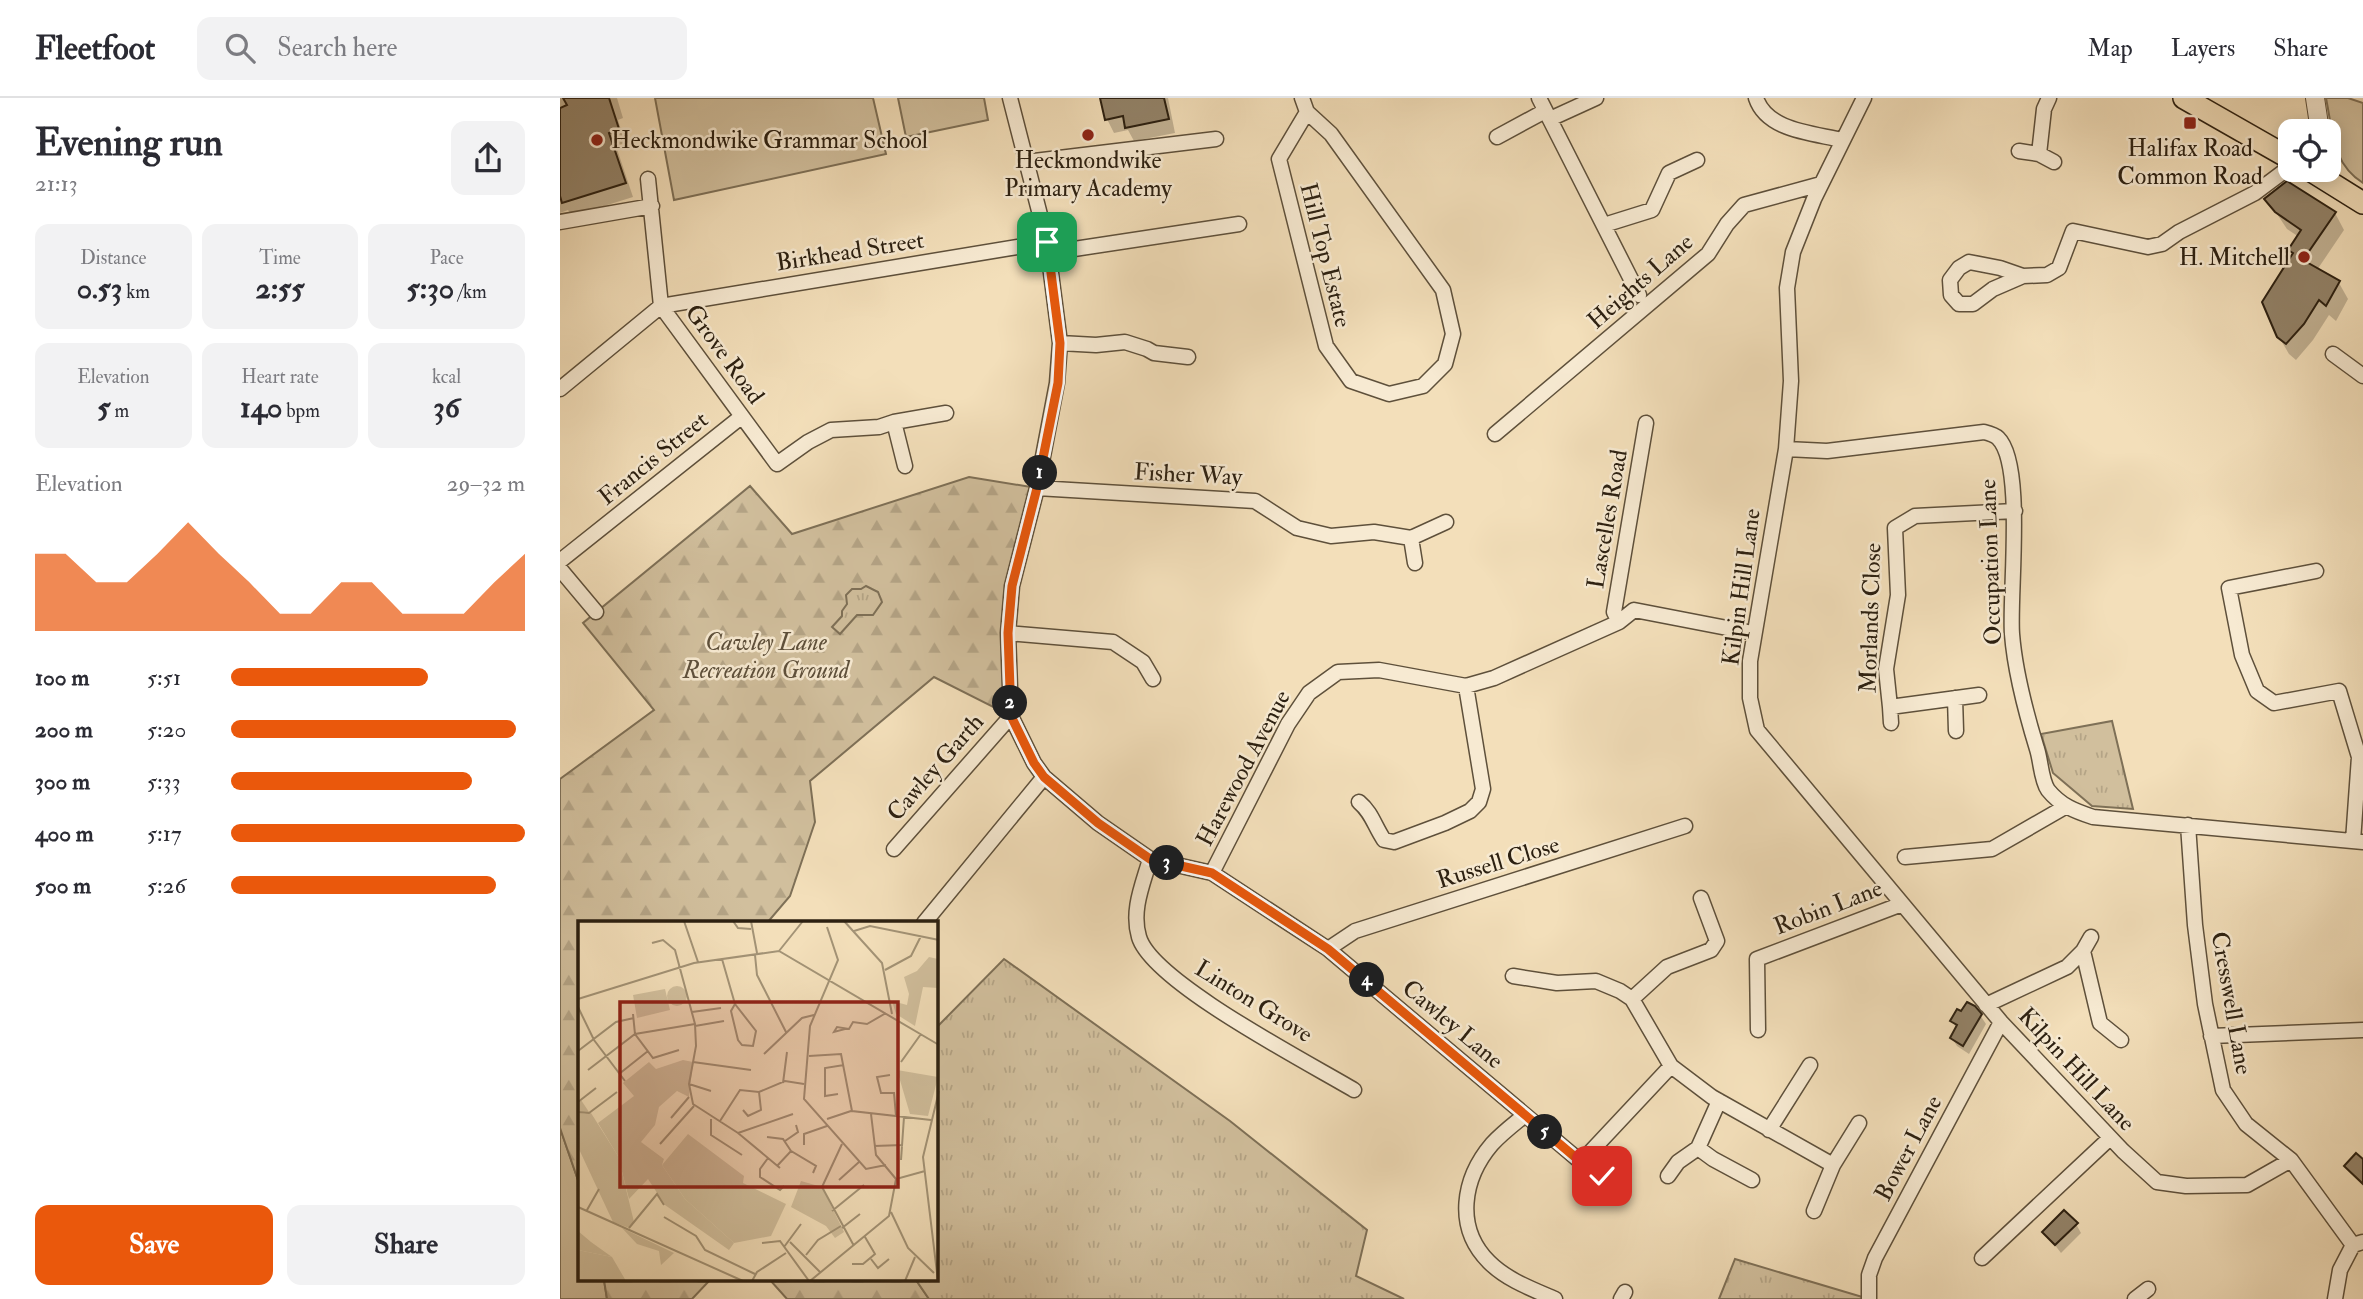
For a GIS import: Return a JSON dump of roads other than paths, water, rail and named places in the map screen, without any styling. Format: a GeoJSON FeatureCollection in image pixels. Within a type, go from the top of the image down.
{"type":"FeatureCollection","features":[{"type":"Feature","properties":{"kind":"main road"},"geometry":{"type":"LineString","coordinates":[[2184,98],[2278,152]]}},
{"type":"Feature","properties":{"kind":"main road"},"geometry":{"type":"LineString","coordinates":[[2333,182],[2363,204]]}},
{"type":"Feature","properties":{"kind":"street","name":"Cawley Lane"},"geometry":{"type":"LineString","coordinates":[[1010,98],[1048,247],[1060,343],[1058,383],[1037,488],[1012,586],[1008,633],[1011,716],[1034,763],[1044,777],[1098,823],[1150,859],[1212,873],[1328,949],[1581,1162],[1602,1176]]}},
{"type":"Feature","properties":{"kind":"street"},"geometry":{"type":"LineString","coordinates":[[1497,137],[1545,109],[1596,98]]}},
{"type":"Feature","properties":{"kind":"street"},"geometry":{"type":"LineString","coordinates":[[1756,98],[1759,107],[1770,120],[1842,140]]}},
{"type":"Feature","properties":{"kind":"street","name":"Kilpin Hill Lane"},"geometry":{"type":"LineString","coordinates":[[1864,98],[1821,184],[1793,252],[1787,288],[1790,381],[1786,449],[1753,634],[1750,698],[1757,730],[2001,1022],[2110,1138],[2157,1182],[2186,1186],[2247,1185],[2291,1160]]}},
{"type":"Feature","properties":{"kind":"street"},"geometry":{"type":"LineString","coordinates":[[2039,154],[2044,109],[2049,98]]}},
{"type":"Feature","properties":{"kind":"street"},"geometry":{"type":"LineString","coordinates":[[2315,98],[2318,119]]}},
{"type":"Feature","properties":{"kind":"street","name":"Hill Top Estate"},"geometry":{"type":"LineString","coordinates":[[1304,105],[1331,134],[1443,290],[1453,334],[1445,364],[1423,386],[1389,394],[1350,381],[1326,346],[1279,159],[1304,105]]}},
{"type":"Feature","properties":{"kind":"street"},"geometry":{"type":"LineString","coordinates":[[1545,109],[1639,295]]}},
{"type":"Feature","properties":{"kind":"street"},"geometry":{"type":"LineString","coordinates":[[1026,162],[1216,139]]}},
{"type":"Feature","properties":{"kind":"street"},"geometry":{"type":"LineString","coordinates":[[2019,150],[2039,154],[2054,162]]}},
{"type":"Feature","properties":{"kind":"street"},"geometry":{"type":"LineString","coordinates":[[1604,225],[1652,210],[1669,173],[1697,160]]}},
{"type":"Feature","properties":{"kind":"street"},"geometry":{"type":"LineString","coordinates":[[2023,276],[1969,262],[1959,268],[1950,280],[1951,295],[1959,304],[1973,304],[1993,289],[2023,276],[2047,275],[2059,268],[2073,231],[2148,247],[2162,244],[2179,232],[2255,193],[2278,176]]}},
{"type":"Feature","properties":{"kind":"street","name":"Grove Road"},"geometry":{"type":"LineString","coordinates":[[648,179],[661,306],[778,464],[808,442],[831,430],[879,427],[894,422]]}},
{"type":"Feature","properties":{"kind":"street","name":"Heights Lane"},"geometry":{"type":"LineString","coordinates":[[1495,434],[1709,254],[1727,224],[1744,205],[1821,184]]}},
{"type":"Feature","properties":{"kind":"street"},"geometry":{"type":"LineString","coordinates":[[560,222],[652,205]]}},
{"type":"Feature","properties":{"kind":"street","name":"Birkhead Street"},"geometry":{"type":"LineString","coordinates":[[661,306],[1048,247],[1239,224]]}},
{"type":"Feature","properties":{"kind":"street"},"geometry":{"type":"LineString","coordinates":[[560,389],[661,306]]}},
{"type":"Feature","properties":{"kind":"street"},"geometry":{"type":"LineString","coordinates":[[1060,343],[1096,345],[1125,342],[1154,354],[1188,357]]}},
{"type":"Feature","properties":{"kind":"street"},"geometry":{"type":"LineString","coordinates":[[2333,354],[2363,376]]}},
{"type":"Feature","properties":{"kind":"street"},"geometry":{"type":"LineString","coordinates":[[905,466],[894,422],[946,413]]}},
{"type":"Feature","properties":{"kind":"street","name":"Francis Street"},"geometry":{"type":"LineString","coordinates":[[560,561],[741,416]]}},
{"type":"Feature","properties":{"kind":"street","name":"Lascelles Road"},"geometry":{"type":"LineString","coordinates":[[1619,622],[1614,612],[1646,423]]}},
{"type":"Feature","properties":{"kind":"street","name":"Occupation Lane"},"geometry":{"type":"LineString","coordinates":[[1786,449],[1827,451],[1984,432],[1998,438],[2008,454],[2015,511],[2012,637],[2030,730],[2046,788],[2064,807]]}},
{"type":"Feature","properties":{"kind":"street","name":"Fisher Way"},"geometry":{"type":"LineString","coordinates":[[1037,488],[1255,501],[1297,528],[1331,536],[1374,532],[1411,538]]}},
{"type":"Feature","properties":{"kind":"street","name":"Morlands Close"},"geometry":{"type":"LineString","coordinates":[[1891,723],[1886,669],[1898,595],[1895,528],[1915,516],[2015,511]]}},
{"type":"Feature","properties":{"kind":"street"},"geometry":{"type":"LineString","coordinates":[[1415,563],[1411,538],[1446,522]]}},
{"type":"Feature","properties":{"kind":"street"},"geometry":{"type":"LineString","coordinates":[[560,569],[596,612]]}},
{"type":"Feature","properties":{"kind":"street"},"geometry":{"type":"LineString","coordinates":[[1905,857],[1993,849],[2064,807],[2093,817],[2358,842],[2359,757],[2339,691],[2274,703],[2257,691],[2242,655],[2229,588],[2316,571]]}},
{"type":"Feature","properties":{"kind":"street","name":"Harewood Avenue"},"geometry":{"type":"LineString","coordinates":[[1212,873],[1288,724],[1309,693],[1338,672],[1379,670],[1466,686],[1494,678],[1619,622],[1634,610],[1753,634]]}},
{"type":"Feature","properties":{"kind":"street"},"geometry":{"type":"LineString","coordinates":[[1008,633],[1112,642],[1148,658],[1153,678]]}},
{"type":"Feature","properties":{"kind":"street"},"geometry":{"type":"LineString","coordinates":[[1359,802],[1370,811],[1374,825],[1384,840],[1394,842],[1445,823],[1470,811],[1479,802],[1483,789],[1466,686]]}},
{"type":"Feature","properties":{"kind":"street","name":"Morlands Close"},"geometry":{"type":"LineString","coordinates":[[1890,707],[1979,695]]}},
{"type":"Feature","properties":{"kind":"street"},"geometry":{"type":"LineString","coordinates":[[1955,698],[1956,731]]}},
{"type":"Feature","properties":{"kind":"street","name":"Cawley Garth"},"geometry":{"type":"LineString","coordinates":[[894,849],[1011,716]]}},
{"type":"Feature","properties":{"kind":"street"},"geometry":{"type":"LineString","coordinates":[[926,921],[1044,777]]}},
{"type":"Feature","properties":{"kind":"street","name":"Cresswell Lane"},"geometry":{"type":"LineString","coordinates":[[2188,825],[2195,925],[2211,1036],[2223,1090],[2246,1124],[2291,1160],[2358,1243]]}},
{"type":"Feature","properties":{"kind":"street","name":"Russell Close"},"geometry":{"type":"LineString","coordinates":[[1328,949],[1354,931],[1685,827]]}},
{"type":"Feature","properties":{"kind":"street","name":"Linton Grove"},"geometry":{"type":"LineString","coordinates":[[1150,859],[1136,911],[1139,938],[1154,961],[1199,998],[1354,1090]]}},
{"type":"Feature","properties":{"kind":"street"},"geometry":{"type":"LineString","coordinates":[[1632,999],[1667,967],[1711,950],[1717,941],[1701,898]]}},
{"type":"Feature","properties":{"kind":"street","name":"Robin Lane"},"geometry":{"type":"LineString","coordinates":[[1758,1030],[1757,959],[1902,904]]}},
{"type":"Feature","properties":{"kind":"street"},"geometry":{"type":"LineString","coordinates":[[1986,1005],[2067,967],[2083,951],[2091,937]]}},
{"type":"Feature","properties":{"kind":"street"},"geometry":{"type":"LineString","coordinates":[[2083,951],[2100,1023],[2121,1040]]}},
{"type":"Feature","properties":{"kind":"street"},"geometry":{"type":"LineString","coordinates":[[1513,976],[1557,982],[1596,981],[1620,990],[1632,999],[1671,1066],[1719,1101],[1833,1165]]}},
{"type":"Feature","properties":{"kind":"street","name":"Bower Lane"},"geometry":{"type":"LineString","coordinates":[[1869,1299],[1869,1275],[1875,1258],[2001,1022]]}},
{"type":"Feature","properties":{"kind":"street"},"geometry":{"type":"LineString","coordinates":[[2211,1036],[2363,1030]]}},
{"type":"Feature","properties":{"kind":"street"},"geometry":{"type":"LineString","coordinates":[[1769,1130],[1810,1065]]}},
{"type":"Feature","properties":{"kind":"street"},"geometry":{"type":"LineString","coordinates":[[1581,1162],[1671,1066]]}},
{"type":"Feature","properties":{"kind":"street"},"geometry":{"type":"LineString","coordinates":[[1668,1176],[1678,1162],[1698,1148],[1719,1101]]}},
{"type":"Feature","properties":{"kind":"street"},"geometry":{"type":"LineString","coordinates":[[1525,1115],[1493,1143],[1479,1162],[1467,1186],[1465,1208],[1472,1236],[1488,1261],[1519,1284],[1555,1299]]}},
{"type":"Feature","properties":{"kind":"street"},"geometry":{"type":"LineString","coordinates":[[1814,1212],[1833,1165],[1859,1124]]}},
{"type":"Feature","properties":{"kind":"street"},"geometry":{"type":"LineString","coordinates":[[1982,1258],[2110,1138]]}},
{"type":"Feature","properties":{"kind":"street"},"geometry":{"type":"LineString","coordinates":[[1698,1148],[1752,1181]]}},
{"type":"Feature","properties":{"kind":"street"},"geometry":{"type":"LineString","coordinates":[[2335,1299],[2340,1270],[2358,1243]]}},
{"type":"Feature","properties":{"kind":"street"},"geometry":{"type":"LineString","coordinates":[[2135,1299],[2147,1289]]}},
{"type":"Feature","properties":{"kind":"place","name":"Halifax Road Common Road"},"geometry":{"type":"Point","coordinates":[2190,123]}},
{"type":"Feature","properties":{"kind":"place","name":"Heckmondwike Primary Academy"},"geometry":{"type":"Point","coordinates":[1088,135]}},
{"type":"Feature","properties":{"kind":"place","name":"Heckmondwike Grammar School"},"geometry":{"type":"Point","coordinates":[597,140]}},
{"type":"Feature","properties":{"kind":"place","name":"H. Mitchell"},"geometry":{"type":"Point","coordinates":[2304,257]}},
{"type":"Feature","properties":{"kind":"park label","name":"Cawley Lane Recreation Ground"},"geometry":{"type":"Point","coordinates":[766,656]}}]}
